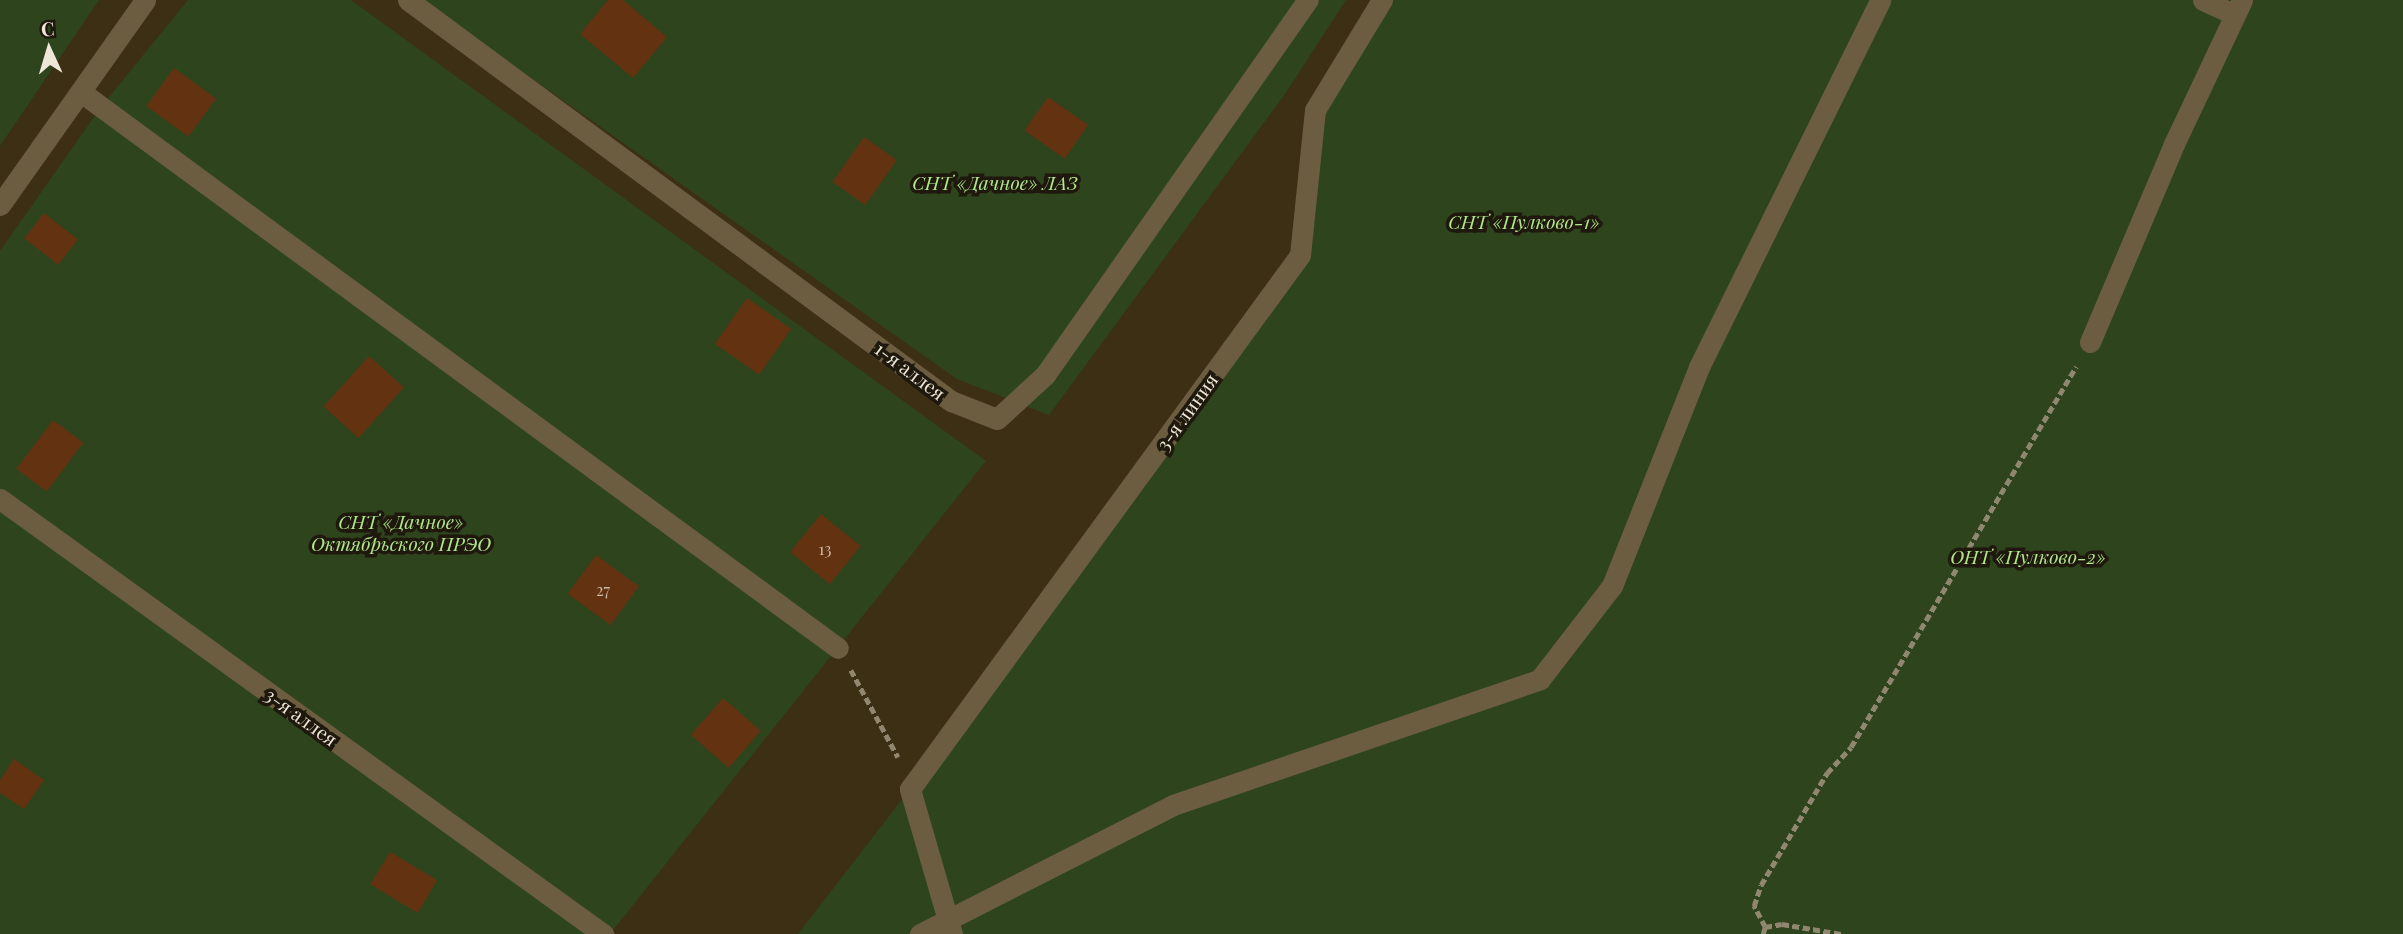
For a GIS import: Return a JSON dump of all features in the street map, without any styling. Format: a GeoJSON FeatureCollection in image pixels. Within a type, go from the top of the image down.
{"type":"FeatureCollection","features":[{"type":"Feature","properties":{"kind":"street"},"geometry":{"type":"LineString","coordinates":[[0,205],[145,0]]}},
{"type":"Feature","properties":{"kind":"street","name":"1-я аллея"},"geometry":{"type":"LineString","coordinates":[[408,0],[951,401],[997,419],[1045,375],[1308,0]]}},
{"type":"Feature","properties":{"kind":"street","name":"3-я линия"},"geometry":{"type":"LineString","coordinates":[[910,789],[1300,255],[1315,110],[1381,0]]}},
{"type":"Feature","properties":{"kind":"street"},"geometry":{"type":"LineString","coordinates":[[920,934],[949,928],[1173,805],[1540,679],[1612,586],[1699,367],[1880,0]]}},
{"type":"Feature","properties":{"kind":"street"},"geometry":{"type":"LineString","coordinates":[[2090,342],[2239,8],[2203,0]]}},
{"type":"Feature","properties":{"kind":"street"},"geometry":{"type":"LineString","coordinates":[[81,92],[838,648]]}},
{"type":"Feature","properties":{"kind":"street","name":"3-я аллея"},"geometry":{"type":"LineString","coordinates":[[0,499],[603,934]]}},
{"type":"Feature","properties":{"kind":"street"},"geometry":{"type":"LineString","coordinates":[[910,789],[949,928]]}},
{"type":"Feature","properties":{"kind":"path"},"geometry":{"type":"LineString","coordinates":[[1763,934],[1765,927],[1754,906],[1760,885],[1828,773],[1851,747],[2090,342]]}},
{"type":"Feature","properties":{"kind":"path"},"geometry":{"type":"LineString","coordinates":[[838,648],[887,730],[910,789]]}},
{"type":"Feature","properties":{"kind":"path"},"geometry":{"type":"LineString","coordinates":[[1765,927],[1782,924],[1841,934]]}},
{"type":"Feature","properties":{"kind":"green space"},"geometry":{"type":"Polygon","coordinates":[[[0,0],[99,0],[0,146],[0,0]]]}},
{"type":"Feature","properties":{"kind":"green space","name":"СНТ «Дачное» Октябрьского ПРЭО"},"geometry":{"type":"Polygon","coordinates":[[[188,0],[351,0],[986,461],[610,934],[0,934],[0,251],[101,107],[188,0]]]}},
{"type":"Feature","properties":{"kind":"green space","name":"СНТ «Дачное» ЛАЗ"},"geometry":{"type":"Polygon","coordinates":[[[421,0],[1346,0],[1285,94],[1049,415],[957,379],[421,0]]]}},
{"type":"Feature","properties":{"kind":"green space","name":"ОНТ «Пулково-2»"},"geometry":{"type":"Polygon","coordinates":[[[1382,0],[2403,0],[2403,934],[798,934],[910,789],[1299,255],[1315,110],[1382,0]]]}},
{"type":"Feature","properties":{"kind":"building"},"geometry":{"type":"Polygon","coordinates":[[[608,0],[623,0],[667,37],[633,78],[580,34],[608,0]]]}},
{"type":"Feature","properties":{"kind":"building"},"geometry":{"type":"Polygon","coordinates":[[[174,68],[216,99],[188,137],[146,106],[174,68]]]}},
{"type":"Feature","properties":{"kind":"building"},"geometry":{"type":"Polygon","coordinates":[[[1048,97],[1088,125],[1065,159],[1024,131],[1048,97]]]}},
{"type":"Feature","properties":{"kind":"building"},"geometry":{"type":"Polygon","coordinates":[[[864,137],[897,160],[865,205],[832,182],[864,137]]]}},
{"type":"Feature","properties":{"kind":"building"},"geometry":{"type":"Polygon","coordinates":[[[44,213],[78,239],[58,265],[24,238],[44,213]]]}},
{"type":"Feature","properties":{"kind":"building"},"geometry":{"type":"Polygon","coordinates":[[[747,298],[791,329],[759,375],[715,344],[747,298]]]}},
{"type":"Feature","properties":{"kind":"building"},"geometry":{"type":"Polygon","coordinates":[[[369,356],[404,387],[358,438],[323,407],[369,356]]]}},
{"type":"Feature","properties":{"kind":"building"},"geometry":{"type":"Polygon","coordinates":[[[53,420],[83,443],[47,492],[16,469],[53,420]]]}},
{"type":"Feature","properties":{"kind":"building"},"geometry":{"type":"Polygon","coordinates":[[[821,514],[861,546],[830,584],[790,552],[821,514]]]}},
{"type":"Feature","properties":{"kind":"building"},"geometry":{"type":"Polygon","coordinates":[[[596,555],[639,586],[611,625],[568,594],[596,555]]]}},
{"type":"Feature","properties":{"kind":"building"},"geometry":{"type":"Polygon","coordinates":[[[723,698],[761,731],[729,768],[691,735],[723,698]]]}},
{"type":"Feature","properties":{"kind":"building"},"geometry":{"type":"Polygon","coordinates":[[[14,759],[44,780],[24,809],[0,793],[0,780],[14,759]]]}},
{"type":"Feature","properties":{"kind":"building"},"geometry":{"type":"Polygon","coordinates":[[[390,852],[437,880],[418,913],[370,885],[390,852]]]}},
{"type":"Feature","properties":{"kind":"park label","name":"СНТ «Пулково-1»"},"geometry":{"type":"Point","coordinates":[1524,222]}}]}
